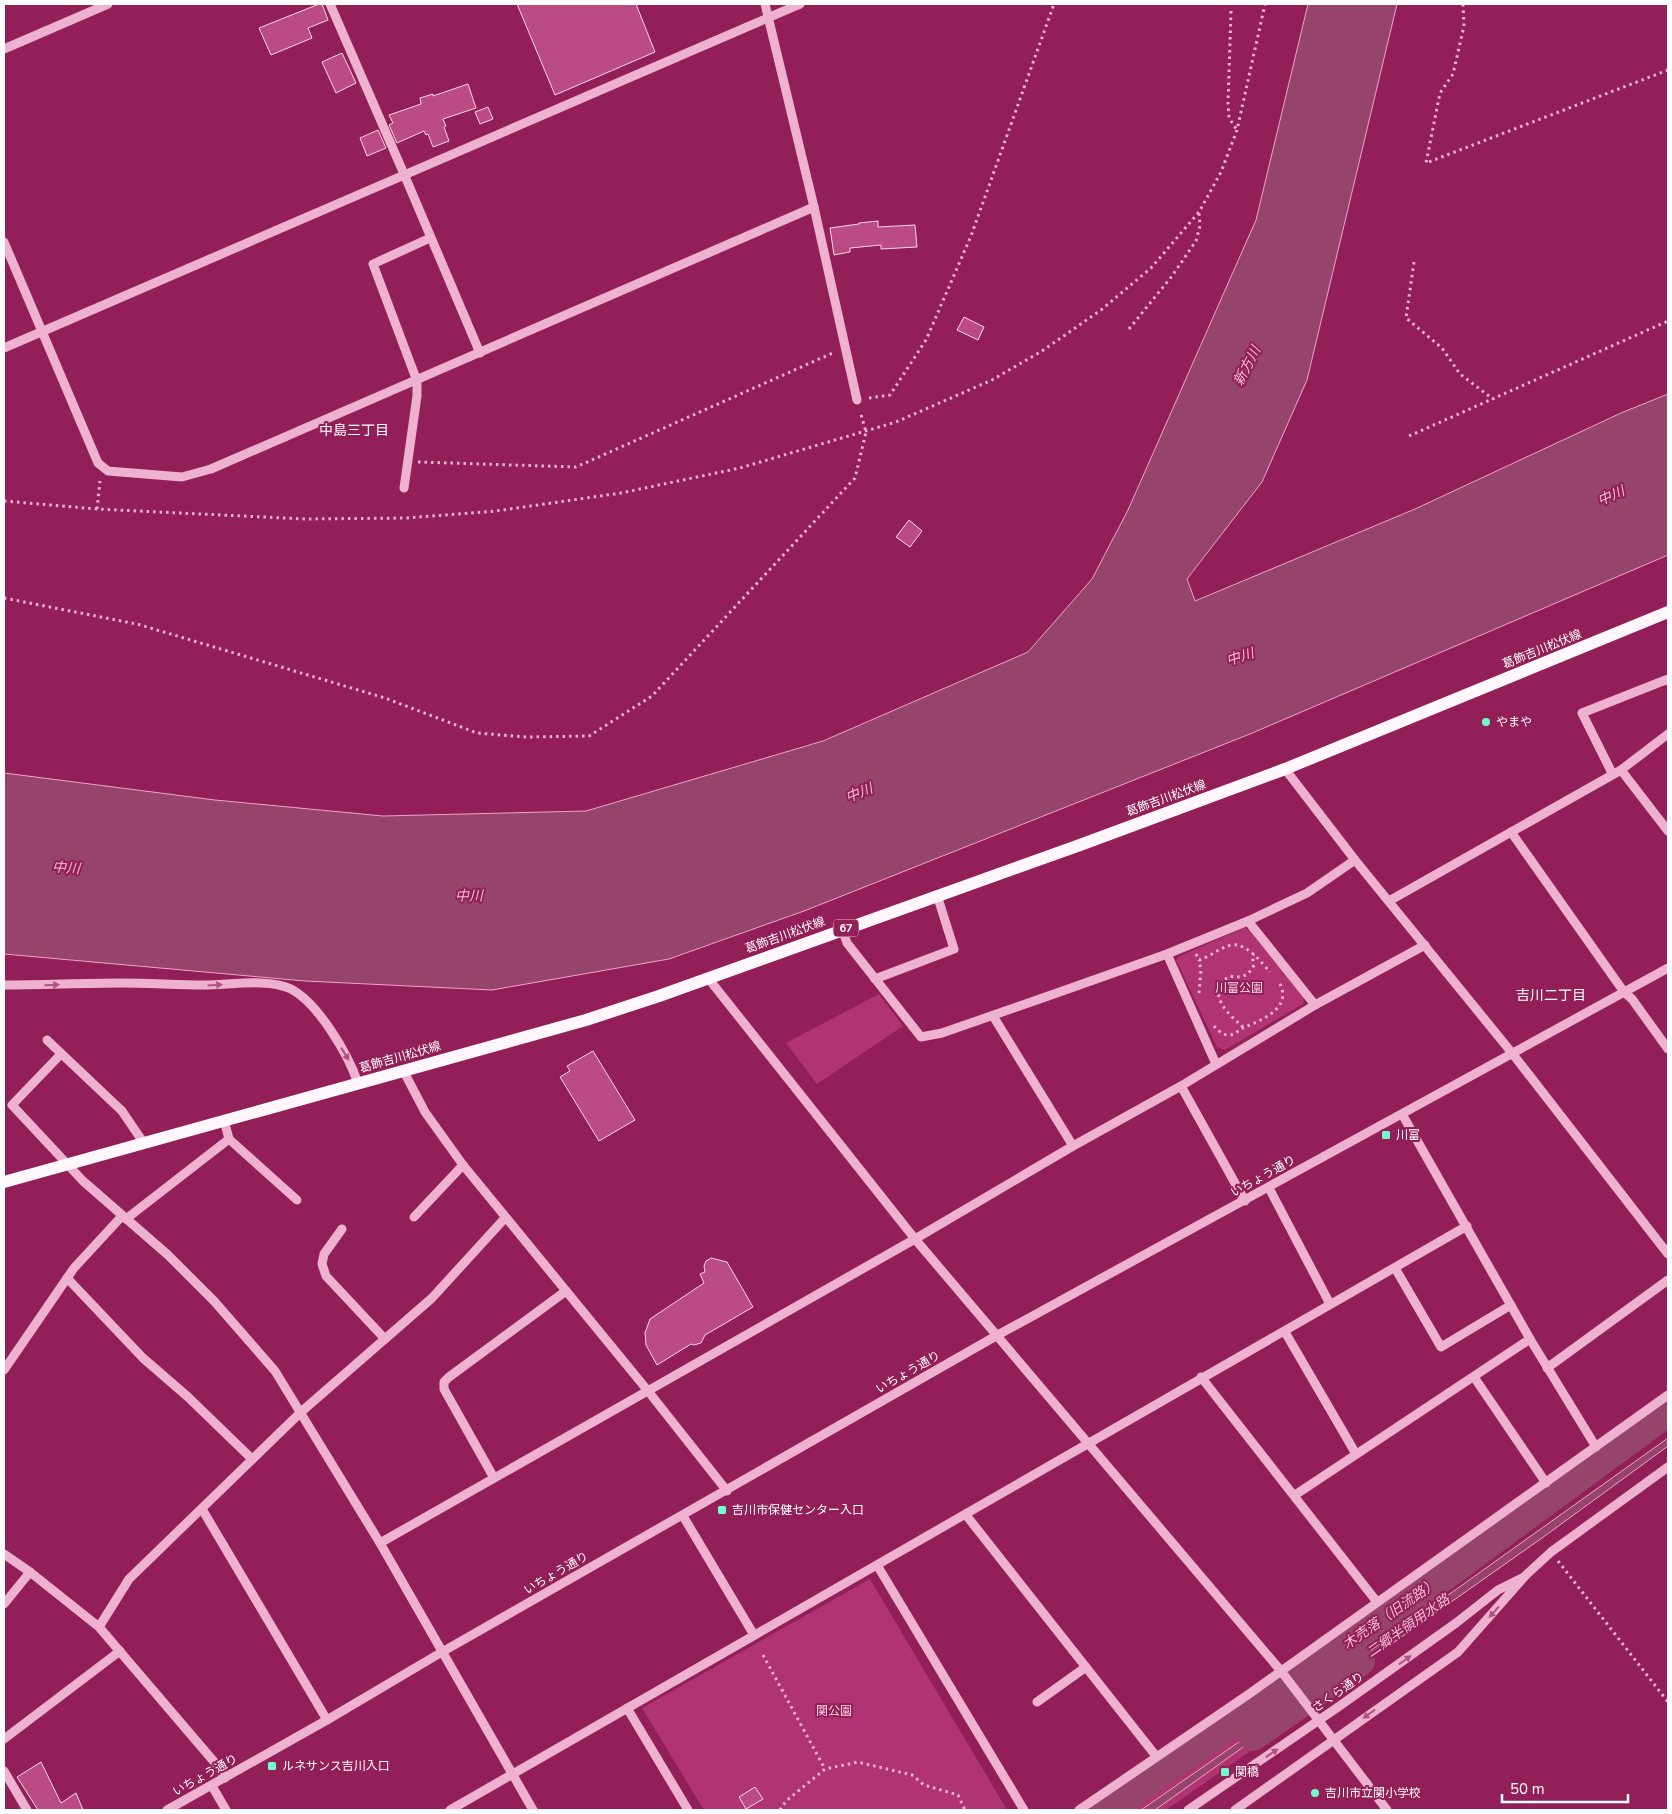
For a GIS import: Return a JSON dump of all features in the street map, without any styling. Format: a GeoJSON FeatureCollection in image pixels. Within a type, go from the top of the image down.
{"type":"FeatureCollection","features":[{"type":"Feature","properties":{"kind":"main road","name":"葛飾吉川松伏線"},"geometry":{"type":"LineString","coordinates":[[4,1182],[66,1163],[586,1020],[937,896],[1285,769],[1668,612]]}},
{"type":"Feature","properties":{"kind":"street"},"geometry":{"type":"LineString","coordinates":[[4,49],[108,4]]}},
{"type":"Feature","properties":{"kind":"street"},"geometry":{"type":"LineString","coordinates":[[330,4],[480,353]]}},
{"type":"Feature","properties":{"kind":"street"},"geometry":{"type":"LineString","coordinates":[[765,4],[814,207],[857,400]]}},
{"type":"Feature","properties":{"kind":"street"},"geometry":{"type":"LineString","coordinates":[[4,348],[800,4]]}},
{"type":"Feature","properties":{"kind":"street"},"geometry":{"type":"LineString","coordinates":[[4,242],[98,463],[108,471],[122,474],[182,478],[211,469],[417,381],[814,207]]}},
{"type":"Feature","properties":{"kind":"street"},"geometry":{"type":"LineString","coordinates":[[404,488],[417,396],[417,381],[373,264],[430,238]]}},
{"type":"Feature","properties":{"kind":"street"},"geometry":{"type":"LineString","coordinates":[[1668,681],[1668,679],[1582,713],[1616,772],[1668,831]]}},
{"type":"Feature","properties":{"kind":"street"},"geometry":{"type":"LineString","coordinates":[[1389,900],[1616,772],[1668,734]]}},
{"type":"Feature","properties":{"kind":"street"},"geometry":{"type":"LineString","coordinates":[[1285,769],[1355,860],[1512,1054],[1668,1254]]}},
{"type":"Feature","properties":{"kind":"street"},"geometry":{"type":"LineString","coordinates":[[1511,832],[1624,992],[1632,999],[1668,1049]]}},
{"type":"Feature","properties":{"kind":"street"},"geometry":{"type":"LineString","coordinates":[[842,929],[847,943],[921,1037],[942,1033],[993,1016],[1167,954],[1248,921],[1307,893],[1355,860]]}},
{"type":"Feature","properties":{"kind":"street"},"geometry":{"type":"LineString","coordinates":[[875,979],[954,949],[937,896]]}},
{"type":"Feature","properties":{"kind":"street"},"geometry":{"type":"LineString","coordinates":[[1248,921],[1315,1005]]}},
{"type":"Feature","properties":{"kind":"street"},"geometry":{"type":"LineString","coordinates":[[380,1543],[1181,1086],[1315,1005],[1425,945]]}},
{"type":"Feature","properties":{"kind":"street"},"geometry":{"type":"LineString","coordinates":[[1167,954],[1216,1064]]}},
{"type":"Feature","properties":{"kind":"street","name":"いちょう通り"},"geometry":{"type":"LineString","coordinates":[[167,1810],[226,1778],[442,1652],[996,1336],[1668,968]]}},
{"type":"Feature","properties":{"kind":"street"},"geometry":{"type":"LineString","coordinates":[[708,978],[915,1239],[1283,1674],[1387,1810]]}},
{"type":"Feature","properties":{"kind":"street"},"geometry":{"type":"LineString","coordinates":[[4,985],[122,983],[206,985],[259,982],[290,988],[310,1002],[324,1021],[352,1066],[358,1083]]}},
{"type":"Feature","properties":{"kind":"street"},"geometry":{"type":"LineString","coordinates":[[993,1016],[1073,1146]]}},
{"type":"Feature","properties":{"kind":"street"},"geometry":{"type":"LineString","coordinates":[[47,1040],[122,1111],[143,1142]]}},
{"type":"Feature","properties":{"kind":"street"},"geometry":{"type":"LineString","coordinates":[[61,1054],[12,1105],[82,1181],[168,1255],[245,1335],[275,1371],[380,1543],[533,1810]]}},
{"type":"Feature","properties":{"kind":"street"},"geometry":{"type":"LineString","coordinates":[[403,1070],[425,1112],[464,1165],[727,1491]]}},
{"type":"Feature","properties":{"kind":"street"},"geometry":{"type":"LineString","coordinates":[[1181,1086],[1245,1201]]}},
{"type":"Feature","properties":{"kind":"street"},"geometry":{"type":"LineString","coordinates":[[1402,1114],[1530,1339],[1596,1447]]}},
{"type":"Feature","properties":{"kind":"street"},"geometry":{"type":"LineString","coordinates":[[224,1120],[229,1139],[297,1200]]}},
{"type":"Feature","properties":{"kind":"street"},"geometry":{"type":"LineString","coordinates":[[4,1370],[74,1268],[124,1218],[229,1139]]}},
{"type":"Feature","properties":{"kind":"street"},"geometry":{"type":"LineString","coordinates":[[414,1217],[464,1165]]}},
{"type":"Feature","properties":{"kind":"street"},"geometry":{"type":"LineString","coordinates":[[1269,1188],[1330,1304]]}},
{"type":"Feature","properties":{"kind":"street"},"geometry":{"type":"LineString","coordinates":[[99,1627],[129,1578],[301,1412],[432,1298],[505,1218]]}},
{"type":"Feature","properties":{"kind":"street"},"geometry":{"type":"LineString","coordinates":[[450,1810],[966,1515],[1201,1377],[1285,1332],[1466,1226]]}},
{"type":"Feature","properties":{"kind":"street"},"geometry":{"type":"LineString","coordinates":[[342,1228],[324,1254],[322,1264],[326,1276],[386,1339]]}},
{"type":"Feature","properties":{"kind":"street"},"geometry":{"type":"LineString","coordinates":[[1395,1268],[1441,1347],[1511,1305]]}},
{"type":"Feature","properties":{"kind":"street"},"geometry":{"type":"LineString","coordinates":[[67,1278],[143,1358],[188,1397],[252,1459]]}},
{"type":"Feature","properties":{"kind":"street"},"geometry":{"type":"LineString","coordinates":[[1547,1368],[1668,1280]]}},
{"type":"Feature","properties":{"kind":"street"},"geometry":{"type":"LineString","coordinates":[[494,1478],[444,1389],[444,1382],[566,1291]]}},
{"type":"Feature","properties":{"kind":"street"},"geometry":{"type":"LineString","coordinates":[[1285,1332],[1356,1454]]}},
{"type":"Feature","properties":{"kind":"street"},"geometry":{"type":"LineString","coordinates":[[1295,1495],[1530,1339]]}},
{"type":"Feature","properties":{"kind":"street"},"geometry":{"type":"LineString","coordinates":[[1474,1376],[1546,1483]]}},
{"type":"Feature","properties":{"kind":"street"},"geometry":{"type":"LineString","coordinates":[[1201,1377],[1377,1602]]}},
{"type":"Feature","properties":{"kind":"street"},"geometry":{"type":"LineString","coordinates":[[1079,1810],[1156,1756],[1283,1674],[1377,1602],[1668,1395]]}},
{"type":"Feature","properties":{"kind":"street","name":"さくら通り"},"geometry":{"type":"LineString","coordinates":[[1235,1810],[1458,1652],[1526,1575],[1551,1552],[1668,1467]]}},
{"type":"Feature","properties":{"kind":"street"},"geometry":{"type":"LineString","coordinates":[[202,1509],[327,1720]]}},
{"type":"Feature","properties":{"kind":"street"},"geometry":{"type":"LineString","coordinates":[[966,1515],[1156,1756]]}},
{"type":"Feature","properties":{"kind":"street"},"geometry":{"type":"LineString","coordinates":[[683,1516],[754,1635]]}},
{"type":"Feature","properties":{"kind":"street"},"geometry":{"type":"LineString","coordinates":[[4,1554],[30,1572],[99,1627],[226,1778]]}},
{"type":"Feature","properties":{"kind":"street"},"geometry":{"type":"LineString","coordinates":[[877,1565],[1024,1810]]}},
{"type":"Feature","properties":{"kind":"street"},"geometry":{"type":"LineString","coordinates":[[4,1604],[30,1572]]}},
{"type":"Feature","properties":{"kind":"street","name":"さくら通り"},"geometry":{"type":"LineString","coordinates":[[1188,1810],[1456,1623],[1498,1590],[1526,1575]]}},
{"type":"Feature","properties":{"kind":"street"},"geometry":{"type":"LineString","coordinates":[[4,1739],[120,1651]]}},
{"type":"Feature","properties":{"kind":"street"},"geometry":{"type":"LineString","coordinates":[[1037,1702],[1086,1667]]}},
{"type":"Feature","properties":{"kind":"street"},"geometry":{"type":"LineString","coordinates":[[627,1708],[688,1810]]}},
{"type":"Feature","properties":{"kind":"street"},"geometry":{"type":"LineString","coordinates":[[4,1771],[27,1810]]}},
{"type":"Feature","properties":{"kind":"street"},"geometry":{"type":"LineString","coordinates":[[212,1786],[226,1810]]}},
{"type":"Feature","properties":{"kind":"path"},"geometry":{"type":"LineString","coordinates":[[857,400],[890,394],[926,340],[971,236],[1054,4]]}},
{"type":"Feature","properties":{"kind":"path"},"geometry":{"type":"LineString","coordinates":[[4,501],[97,509],[305,519],[407,518],[496,511],[621,493],[740,468],[896,422],[992,380],[1042,351],[1101,310],[1151,268],[1199,212],[1221,172],[1237,130],[1265,4]]}},
{"type":"Feature","properties":{"kind":"path"},"geometry":{"type":"LineString","coordinates":[[1464,4],[1464,26],[1453,74],[1440,94],[1426,163],[1668,70]]}},
{"type":"Feature","properties":{"kind":"path"},"geometry":{"type":"LineString","coordinates":[[1231,11],[1228,104],[1230,118],[1237,130]]}},
{"type":"Feature","properties":{"kind":"path"},"geometry":{"type":"LineString","coordinates":[[1129,329],[1172,276],[1196,241],[1200,226],[1199,212]]}},
{"type":"Feature","properties":{"kind":"path"},"geometry":{"type":"LineString","coordinates":[[1414,262],[1406,318],[1442,348],[1460,374],[1494,399]]}},
{"type":"Feature","properties":{"kind":"path"},"geometry":{"type":"LineString","coordinates":[[1409,436],[1668,321]]}},
{"type":"Feature","properties":{"kind":"path"},"geometry":{"type":"LineString","coordinates":[[408,461],[576,467],[846,347]]}},
{"type":"Feature","properties":{"kind":"path"},"geometry":{"type":"LineString","coordinates":[[4,598],[137,624],[385,698],[478,732],[526,737],[589,736],[652,696],[855,478],[866,432],[860,412]]}},
{"type":"Feature","properties":{"kind":"path"},"geometry":{"type":"LineString","coordinates":[[97,509],[100,484]]}},
{"type":"Feature","properties":{"kind":"path"},"geometry":{"type":"LineString","coordinates":[[1199,960],[1207,958],[1231,945],[1240,946],[1254,954],[1273,975]]}},
{"type":"Feature","properties":{"kind":"path"},"geometry":{"type":"LineString","coordinates":[[1193,949],[1199,960],[1201,970],[1199,994]]}},
{"type":"Feature","properties":{"kind":"path"},"geometry":{"type":"LineString","coordinates":[[1243,1027],[1221,1004],[1220,988],[1222,983],[1230,976],[1241,977],[1251,972],[1254,965],[1252,956],[1254,954]]}},
{"type":"Feature","properties":{"kind":"path"},"geometry":{"type":"LineString","coordinates":[[1211,1020],[1216,1028],[1228,1035],[1238,1033],[1243,1027],[1254,1024],[1272,1014],[1278,1008],[1283,995],[1282,986],[1277,980]]}},
{"type":"Feature","properties":{"kind":"path"},"geometry":{"type":"LineString","coordinates":[[1551,1552],[1668,1702]]}},
{"type":"Feature","properties":{"kind":"path"},"geometry":{"type":"LineString","coordinates":[[764,1654],[825,1769]]}},
{"type":"Feature","properties":{"kind":"path"},"geometry":{"type":"LineString","coordinates":[[780,1810],[786,1801],[825,1769],[858,1762],[912,1776],[924,1785],[958,1795],[965,1810]]}},
{"type":"Feature","properties":{"kind":"green space","name":"川富公園"},"geometry":{"type":"Polygon","coordinates":[[[1244,928],[1249,929],[1304,998],[1303,1004],[1225,1050],[1217,1047],[1176,960],[1180,956],[1244,928]]]}},
{"type":"Feature","properties":{"kind":"green space"},"geometry":{"type":"Polygon","coordinates":[[[879,994],[903,1026],[817,1084],[786,1043],[879,994]]]}},
{"type":"Feature","properties":{"kind":"green space","name":"関公園"},"geometry":{"type":"Polygon","coordinates":[[[870,1579],[1007,1810],[704,1810],[642,1708],[870,1579]]]}},
{"type":"Feature","properties":{"kind":"green space"},"geometry":{"type":"Polygon","coordinates":[[[1268,1689],[1292,1722],[1166,1810],[1091,1810],[1268,1689]]]}},
{"type":"Feature","properties":{"kind":"water"},"geometry":{"type":"Polygon","coordinates":[[[1308,4],[1397,4],[1307,380],[1262,482],[1187,579],[1195,601],[1415,509],[1621,413],[1668,394],[1668,555],[1250,734],[804,911],[669,959],[492,990],[305,981],[4,954],[4,773],[215,800],[383,816],[586,811],[823,741],[1028,652],[1092,579],[1128,510],[1256,220],[1308,4]]]}},
{"type":"Feature","properties":{"kind":"water"},"geometry":{"type":"Polygon","coordinates":[[[1668,1438],[1668,1446],[1542,1538],[1329,1688],[1325,1683],[1668,1438]]]}},
{"type":"Feature","properties":{"kind":"water"},"geometry":{"type":"Polygon","coordinates":[[[1285,1710],[1288,1715],[1155,1810],[1141,1810],[1285,1710]]]}},
{"type":"Feature","properties":{"kind":"building"},"geometry":{"type":"Polygon","coordinates":[[[322,4],[328,20],[308,28],[312,38],[271,55],[259,28],[322,4]]]}},
{"type":"Feature","properties":{"kind":"building"},"geometry":{"type":"Polygon","coordinates":[[[517,4],[636,4],[655,52],[555,95],[517,4]]]}},
{"type":"Feature","properties":{"kind":"building"},"geometry":{"type":"Polygon","coordinates":[[[342,53],[356,83],[336,93],[322,62],[342,53]]]}},
{"type":"Feature","properties":{"kind":"building"},"geometry":{"type":"Polygon","coordinates":[[[468,84],[476,108],[443,119],[449,141],[433,147],[428,134],[426,135],[424,131],[397,143],[389,125],[393,123],[389,115],[421,104],[420,98],[433,94],[433,96],[468,84]]]}},
{"type":"Feature","properties":{"kind":"building"},"geometry":{"type":"Polygon","coordinates":[[[488,107],[493,119],[480,124],[475,112],[488,107]]]}},
{"type":"Feature","properties":{"kind":"building"},"geometry":{"type":"Polygon","coordinates":[[[378,130],[386,148],[367,156],[360,138],[378,130]]]}},
{"type":"Feature","properties":{"kind":"building"},"geometry":{"type":"Polygon","coordinates":[[[878,221],[878,227],[915,225],[917,247],[881,249],[881,245],[850,248],[850,252],[834,255],[830,228],[878,221]]]}},
{"type":"Feature","properties":{"kind":"building"},"geometry":{"type":"Polygon","coordinates":[[[964,317],[984,327],[978,340],[957,330],[964,317]]]}},
{"type":"Feature","properties":{"kind":"building"},"geometry":{"type":"Polygon","coordinates":[[[909,520],[922,531],[910,547],[896,537],[909,520]]]}},
{"type":"Feature","properties":{"kind":"building"},"geometry":{"type":"Polygon","coordinates":[[[593,1051],[635,1120],[599,1141],[560,1077],[570,1071],[567,1066],[593,1051]]]}},
{"type":"Feature","properties":{"kind":"building"},"geometry":{"type":"Polygon","coordinates":[[[711,1258],[727,1262],[753,1307],[705,1335],[701,1343],[691,1344],[657,1365],[646,1345],[645,1333],[650,1319],[704,1283],[700,1274],[705,1272],[704,1266],[706,1261],[711,1258]]]}},
{"type":"Feature","properties":{"kind":"building"},"geometry":{"type":"Polygon","coordinates":[[[41,1762],[61,1803],[76,1793],[83,1810],[38,1810],[17,1777],[41,1762]]]}},
{"type":"Feature","properties":{"kind":"building"},"geometry":{"type":"Polygon","coordinates":[[[755,1787],[763,1799],[746,1809],[739,1797],[755,1787]]]}},
{"type":"Feature","properties":{"kind":"waterway","name":"木売落（旧流路）"},"geometry":{"type":"LineString","coordinates":[[1106,1810],[1406,1604],[1668,1411]]}},
{"type":"Feature","properties":{"kind":"waterway","name":"二郷半領用水路"},"geometry":{"type":"LineString","coordinates":[[1253,1736],[1360,1661]]}},
{"type":"Feature","properties":{"kind":"place","name":"やまや"},"geometry":{"type":"Point","coordinates":[1486,722]}},
{"type":"Feature","properties":{"kind":"place","name":"川富"},"geometry":{"type":"Point","coordinates":[1386,1135]}},
{"type":"Feature","properties":{"kind":"place","name":"吉川市保健センター入口"},"geometry":{"type":"Point","coordinates":[722,1510]}},
{"type":"Feature","properties":{"kind":"place","name":"ルネサンス吉川入口"},"geometry":{"type":"Point","coordinates":[272,1766]}},
{"type":"Feature","properties":{"kind":"place","name":"関橋"},"geometry":{"type":"Point","coordinates":[1225,1772]}},
{"type":"Feature","properties":{"kind":"place","name":"吉川市立関小学校"},"geometry":{"type":"Point","coordinates":[1315,1793]}},
{"type":"Feature","properties":{"kind":"district","name":"中島三丁目"},"geometry":{"type":"Point","coordinates":[354,430]}},
{"type":"Feature","properties":{"kind":"district","name":"吉川二丁目"},"geometry":{"type":"Point","coordinates":[1551,995]}},
{"type":"Feature","properties":{"kind":"water label","name":"新方川"},"geometry":{"type":"Point","coordinates":[1247,366]}},
{"type":"Feature","properties":{"kind":"water label","name":"中川"},"geometry":{"type":"Point","coordinates":[1611,496]}},
{"type":"Feature","properties":{"kind":"water label","name":"中川"},"geometry":{"type":"Point","coordinates":[1240,657]}},
{"type":"Feature","properties":{"kind":"water label","name":"中川"},"geometry":{"type":"Point","coordinates":[859,793]}},
{"type":"Feature","properties":{"kind":"water label","name":"中川"},"geometry":{"type":"Point","coordinates":[66,868]}},
{"type":"Feature","properties":{"kind":"water label","name":"中川"},"geometry":{"type":"Point","coordinates":[469,896]}}]}
